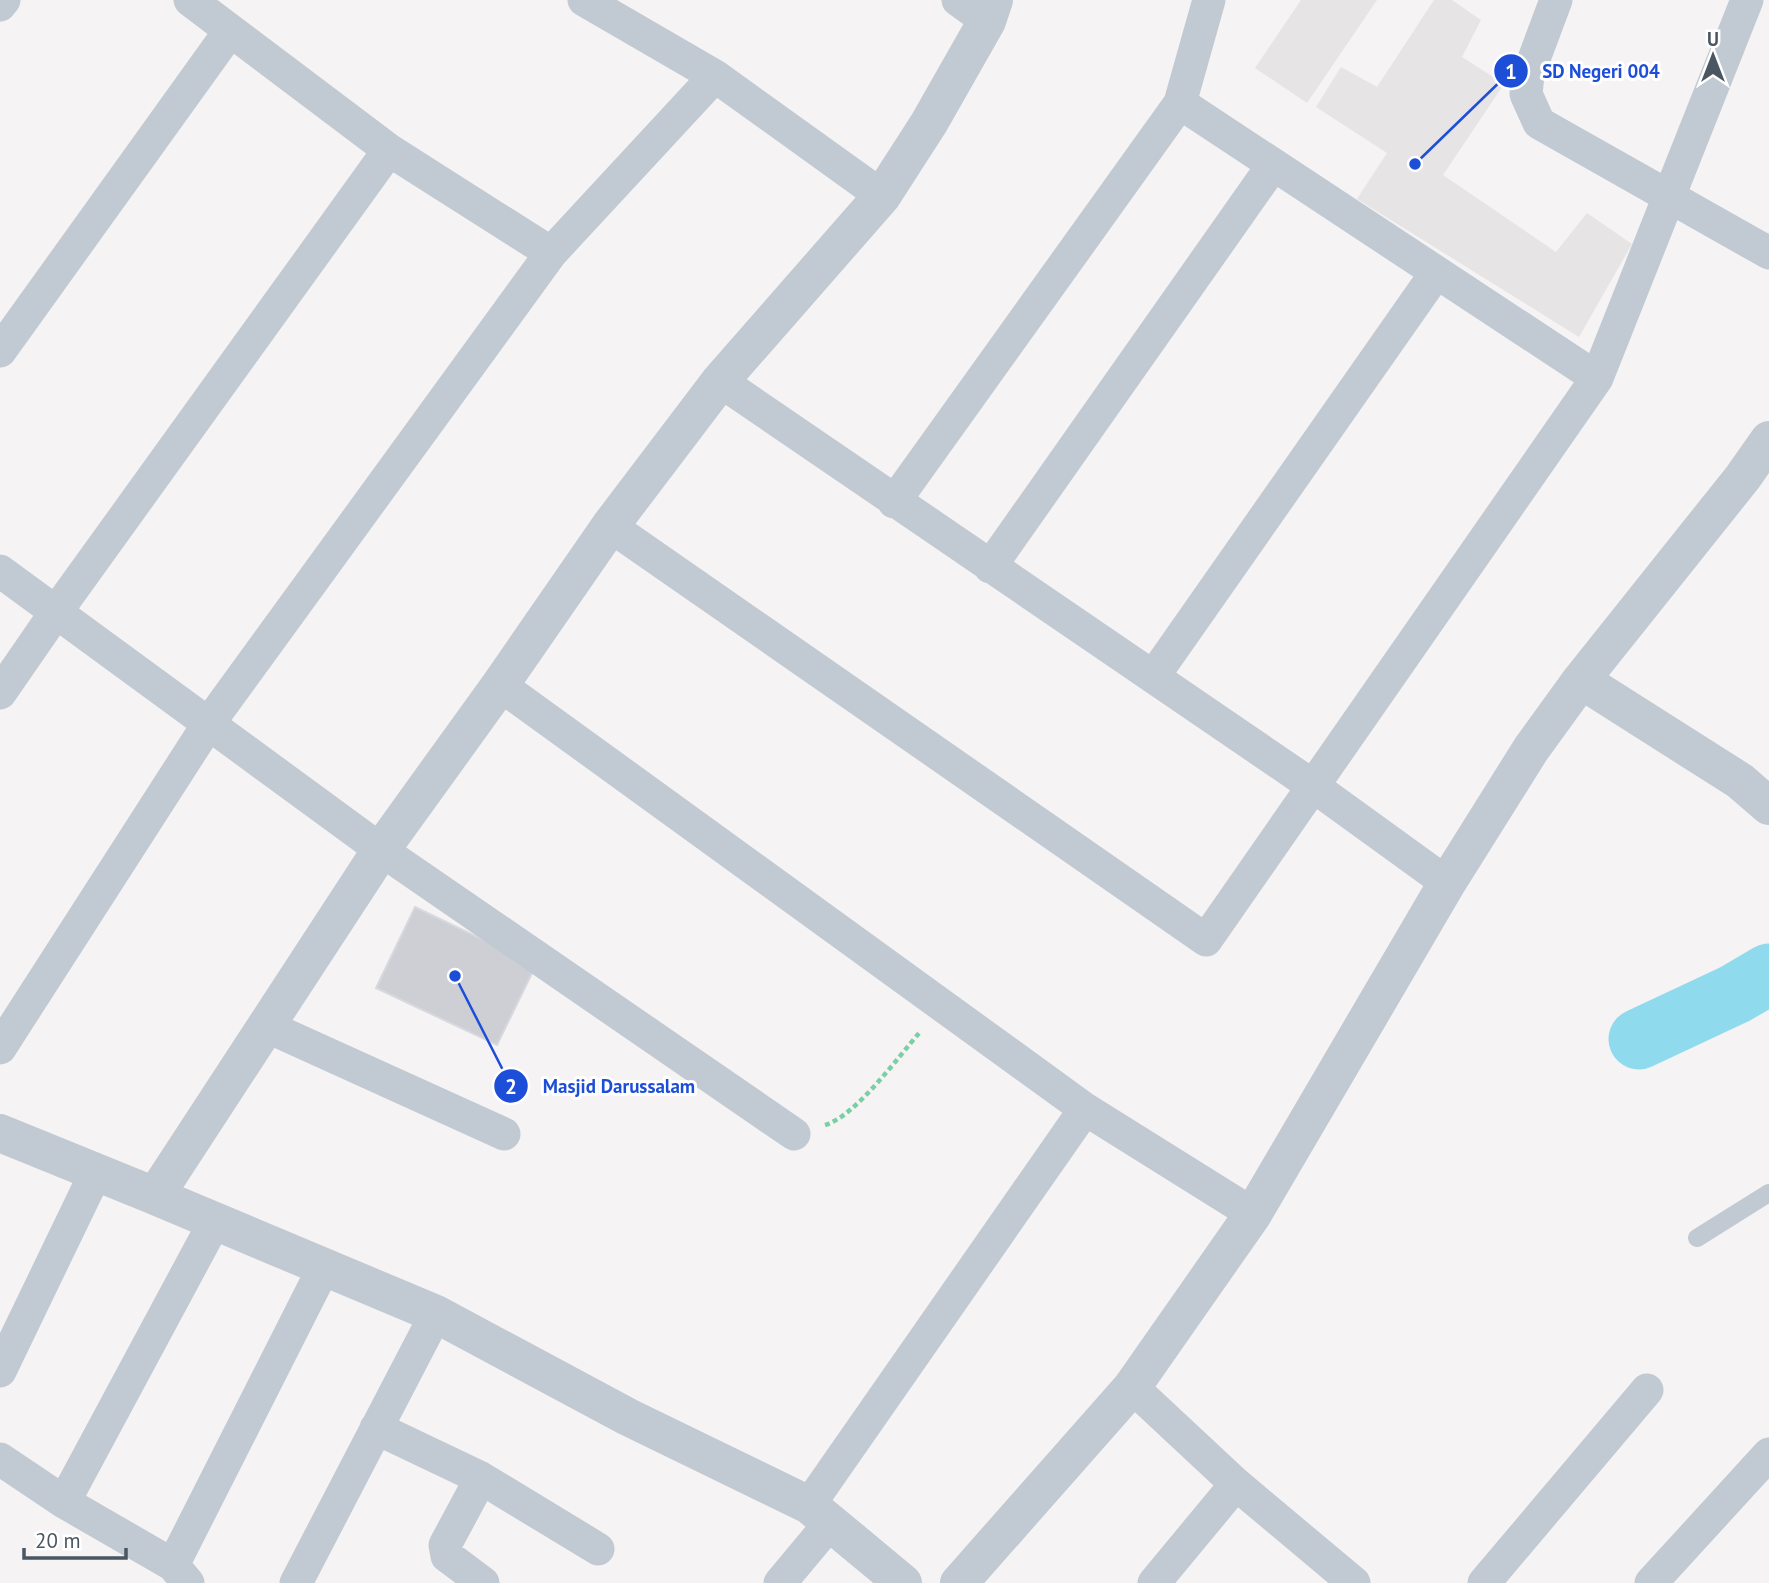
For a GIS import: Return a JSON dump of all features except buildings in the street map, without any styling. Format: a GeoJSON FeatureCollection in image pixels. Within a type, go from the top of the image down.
{"type":"FeatureCollection","features":[{"type":"Feature","properties":{"kind":"street"},"geometry":{"type":"LineString","coordinates":[[0,5],[4,0]]}},
{"type":"Feature","properties":{"kind":"street"},"geometry":{"type":"LineString","coordinates":[[190,0],[389,150],[551,253]]}},
{"type":"Feature","properties":{"kind":"street"},"geometry":{"type":"LineString","coordinates":[[584,0],[715,76],[882,196]]}},
{"type":"Feature","properties":{"kind":"street"},"geometry":{"type":"LineString","coordinates":[[894,502],[1180,103],[1209,0]]}},
{"type":"Feature","properties":{"kind":"street"},"geometry":{"type":"LineString","coordinates":[[1556,0],[1528,75],[1526,94],[1539,123],[1769,253]]}},
{"type":"Feature","properties":{"kind":"street"},"geometry":{"type":"LineString","coordinates":[[610,526],[1206,940],[1597,379],[1747,0]]}},
{"type":"Feature","properties":{"kind":"street"},"geometry":{"type":"LineString","coordinates":[[155,1196],[381,850],[610,526],[720,381],[882,196],[929,123],[980,7]]}},
{"type":"Feature","properties":{"kind":"street"},"geometry":{"type":"LineString","coordinates":[[0,351],[230,31]]}},
{"type":"Feature","properties":{"kind":"street"},"geometry":{"type":"LineString","coordinates":[[0,1048],[209,723],[551,253],[715,76]]}},
{"type":"Feature","properties":{"kind":"street"},"geometry":{"type":"LineString","coordinates":[[1180,103],[1597,379]]}},
{"type":"Feature","properties":{"kind":"street"},"geometry":{"type":"LineString","coordinates":[[0,693],[389,150]]}},
{"type":"Feature","properties":{"kind":"street"},"geometry":{"type":"LineString","coordinates":[[990,567],[1273,165]]}},
{"type":"Feature","properties":{"kind":"street"},"geometry":{"type":"LineString","coordinates":[[1153,677],[1436,272]]}},
{"type":"Feature","properties":{"kind":"street"},"geometry":{"type":"LineString","coordinates":[[720,381],[1313,786],[1447,883]]}},
{"type":"Feature","properties":{"kind":"street"},"geometry":{"type":"LineString","coordinates":[[959,1583],[1132,1387],[1253,1214],[1447,883],[1531,749],[1581,680],[1743,477],[1769,440]]}},
{"type":"Feature","properties":{"kind":"street"},"geometry":{"type":"LineString","coordinates":[[0,570],[381,850],[794,1134]]}},
{"type":"Feature","properties":{"kind":"street"},"geometry":{"type":"LineString","coordinates":[[1581,680],[1740,780],[1769,806]]}},
{"type":"Feature","properties":{"kind":"street"},"geometry":{"type":"LineString","coordinates":[[500,685],[1085,1109],[1253,1214]]}},
{"type":"Feature","properties":{"kind":"street"},"geometry":{"type":"LineString","coordinates":[[266,1026],[504,1134]]}},
{"type":"Feature","properties":{"kind":"street"},"geometry":{"type":"LineString","coordinates":[[780,1583],[820,1514],[1085,1109]]}},
{"type":"Feature","properties":{"kind":"street"},"geometry":{"type":"LineString","coordinates":[[0,1133],[436,1314],[820,1514],[903,1583]]}},
{"type":"Feature","properties":{"kind":"street"},"geometry":{"type":"LineString","coordinates":[[0,1371],[96,1172]]}},
{"type":"Feature","properties":{"kind":"street"},"geometry":{"type":"LineString","coordinates":[[64,1502],[215,1221]]}},
{"type":"Feature","properties":{"kind":"street"},"geometry":{"type":"LineString","coordinates":[[0,1459],[181,1574],[324,1267]]}},
{"type":"Feature","properties":{"kind":"street"},"geometry":{"type":"LineString","coordinates":[[296,1583],[436,1314]]}},
{"type":"Feature","properties":{"kind":"street"},"geometry":{"type":"LineString","coordinates":[[1132,1387],[1335,1577]]}},
{"type":"Feature","properties":{"kind":"street"},"geometry":{"type":"LineString","coordinates":[[1484,1583],[1647,1390]]}},
{"type":"Feature","properties":{"kind":"street"},"geometry":{"type":"LineString","coordinates":[[376,1428],[481,1478],[598,1549]]}},
{"type":"Feature","properties":{"kind":"street"},"geometry":{"type":"LineString","coordinates":[[1651,1583],[1769,1454]]}},
{"type":"Feature","properties":{"kind":"street"},"geometry":{"type":"LineString","coordinates":[[481,1478],[445,1545],[445,1550],[447,1556],[483,1583]]}},
{"type":"Feature","properties":{"kind":"street"},"geometry":{"type":"LineString","coordinates":[[1154,1583],[1236,1484]]}},
{"type":"Feature","properties":{"kind":"lane"},"geometry":{"type":"LineString","coordinates":[[1697,1238],[1769,1193]]}},
{"type":"Feature","properties":{"kind":"path"},"geometry":{"type":"LineString","coordinates":[[794,1134],[832,1123],[854,1108],[942,1007]]}},
{"type":"Feature","properties":{"kind":"shaded area"},"geometry":{"type":"Polygon","coordinates":[[[1301,0],[1377,0],[1307,103],[1255,68],[1301,0]]]}},
{"type":"Feature","properties":{"kind":"shaded area"},"geometry":{"type":"Polygon","coordinates":[[[1434,0],[1452,0],[1481,20],[1462,57],[1504,84],[1443,175],[1556,252],[1587,213],[1632,244],[1579,337],[1357,199],[1387,153],[1316,107],[1341,67],[1377,87],[1434,0]]]}},
{"type":"Feature","properties":{"kind":"waterway"},"geometry":{"type":"LineString","coordinates":[[1639,1039],[1735,994],[1769,974]]}},
{"type":"Feature","properties":{"kind":"place","name":"SD Negeri 004"},"geometry":{"type":"Point","coordinates":[1415,164]}},
{"type":"Feature","properties":{"kind":"place","name":"Masjid Darussalam"},"geometry":{"type":"Point","coordinates":[455,976]}}]}
